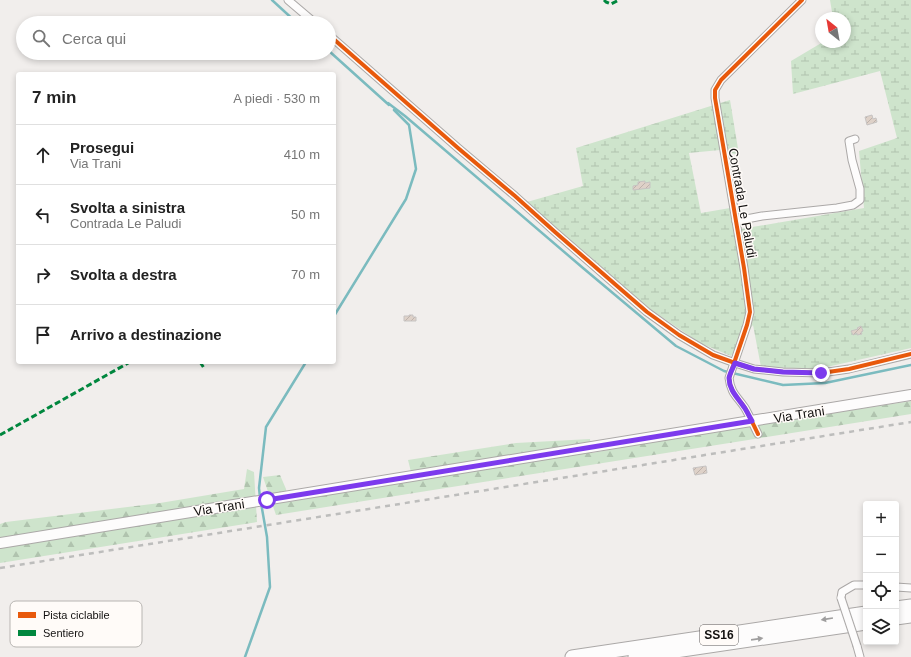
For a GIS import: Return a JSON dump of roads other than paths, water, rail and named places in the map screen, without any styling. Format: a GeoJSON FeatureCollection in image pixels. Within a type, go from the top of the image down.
{"type":"FeatureCollection","features":[{"type":"Feature","properties":{"kind":"highway"},"geometry":{"type":"LineString","coordinates":[[899,608],[911,606]]}},
{"type":"Feature","properties":{"kind":"highway","name":"SS16"},"geometry":{"type":"LineString","coordinates":[[572,657],[863,613]]}},
{"type":"Feature","properties":{"kind":"highway"},"geometry":{"type":"LineString","coordinates":[[899,618],[911,616]]}},
{"type":"Feature","properties":{"kind":"highway","name":"SS16"},"geometry":{"type":"LineString","coordinates":[[635,657],[863,623]]}},
{"type":"Feature","properties":{"kind":"main road","name":"Via Trani"},"geometry":{"type":"LineString","coordinates":[[0,543],[911,396]]}},
{"type":"Feature","properties":{"kind":"street"},"geometry":{"type":"LineString","coordinates":[[288,0],[306,16]]}},
{"type":"Feature","properties":{"kind":"street","name":"Contrada Le Paludi"},"geometry":{"type":"LineString","coordinates":[[758,434],[746,410],[734,394],[730,386],[729,378],[750,312],[715,98],[715,90],[721,80],[802,0]]}},
{"type":"Feature","properties":{"kind":"street"},"geometry":{"type":"LineString","coordinates":[[336,41],[648,312],[679,335],[713,355],[734,366],[775,371],[821,373],[849,369],[911,354]]}},
{"type":"Feature","properties":{"kind":"street"},"geometry":{"type":"LineString","coordinates":[[736,220],[853,205],[860,200],[860,189],[852,160],[849,141],[855,139]]}},
{"type":"Feature","properties":{"kind":"street"},"geometry":{"type":"LineString","coordinates":[[860,657],[841,598],[842,592],[854,585],[863,585]]}},
{"type":"Feature","properties":{"kind":"street"},"geometry":{"type":"LineString","coordinates":[[899,587],[911,588]]}},
{"type":"Feature","properties":{"kind":"waterway"},"geometry":{"type":"LineString","coordinates":[[272,0],[289,16]]}},
{"type":"Feature","properties":{"kind":"waterway"},"geometry":{"type":"LineString","coordinates":[[336,57],[389,105]]}},
{"type":"Feature","properties":{"kind":"waterway"},"geometry":{"type":"LineString","coordinates":[[388,103],[676,346],[724,371],[783,385],[825,383],[911,365]]}},
{"type":"Feature","properties":{"kind":"waterway"},"geometry":{"type":"LineString","coordinates":[[336,313],[406,199],[416,169],[409,125],[394,110]]}},
{"type":"Feature","properties":{"kind":"waterway"},"geometry":{"type":"LineString","coordinates":[[260,498],[259,488],[266,427],[305,364]]}},
{"type":"Feature","properties":{"kind":"waterway"},"geometry":{"type":"LineString","coordinates":[[245,657],[270,587],[267,537],[261,503]]}},
{"type":"Feature","properties":{"kind":"railway"},"geometry":{"type":"LineString","coordinates":[[0,568],[911,422]]}}]}
